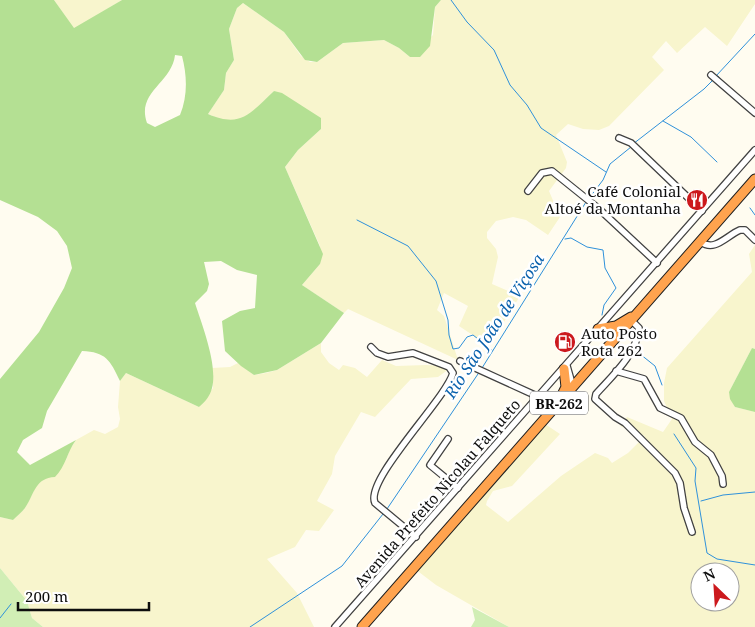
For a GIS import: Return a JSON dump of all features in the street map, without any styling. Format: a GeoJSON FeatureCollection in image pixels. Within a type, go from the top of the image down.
{"type":"FeatureCollection","features":[{"type":"Feature","properties":{"kind":"highway","name":"BR-262"},"geometry":{"type":"LineString","coordinates":[[362,627],[755,180]]}},
{"type":"Feature","properties":{"kind":"highway"},"geometry":{"type":"LineString","coordinates":[[597,331],[624,323],[644,308]]}},
{"type":"Feature","properties":{"kind":"highway"},"geometry":{"type":"LineString","coordinates":[[549,414],[566,387],[566,367]]}},
{"type":"Feature","properties":{"kind":"street"},"geometry":{"type":"LineString","coordinates":[[715,78],[755,113]]}},
{"type":"Feature","properties":{"kind":"street"},"geometry":{"type":"LineString","coordinates":[[619,138],[633,145],[702,211]]}},
{"type":"Feature","properties":{"kind":"street","name":"Avenida Prefeito Nicolau Falqueto"},"geometry":{"type":"LineString","coordinates":[[335,627],[566,367],[755,150]]}},
{"type":"Feature","properties":{"kind":"street"},"geometry":{"type":"LineString","coordinates":[[528,191],[542,173],[552,171],[591,202],[657,262]]}},
{"type":"Feature","properties":{"kind":"street"},"geometry":{"type":"LineString","coordinates":[[701,242],[706,246],[714,246],[740,230],[748,232],[755,240]]}},
{"type":"Feature","properties":{"kind":"street"},"geometry":{"type":"LineString","coordinates":[[632,321],[638,326],[639,333],[626,359],[596,394],[596,402],[626,423],[675,473],[680,483],[684,508],[692,532]]}},
{"type":"Feature","properties":{"kind":"street"},"geometry":{"type":"LineString","coordinates":[[597,331],[617,338]]}},
{"type":"Feature","properties":{"kind":"street"},"geometry":{"type":"LineString","coordinates":[[371,348],[377,353],[388,357],[413,353],[449,367],[453,373],[437,400],[411,431],[378,486],[373,499],[392,518],[416,537]]}},
{"type":"Feature","properties":{"kind":"street"},"geometry":{"type":"LineString","coordinates":[[460,361],[539,396]]}},
{"type":"Feature","properties":{"kind":"street"},"geometry":{"type":"LineString","coordinates":[[566,367],[573,387]]}},
{"type":"Feature","properties":{"kind":"street"},"geometry":{"type":"LineString","coordinates":[[616,371],[644,379],[660,408],[681,418],[695,442],[711,455],[722,476],[723,484]]}},
{"type":"Feature","properties":{"kind":"street"},"geometry":{"type":"LineString","coordinates":[[448,439],[430,465],[458,488]]}},
{"type":"Feature","properties":{"kind":"shaded area"},"geometry":{"type":"Polygon","coordinates":[[[54,0],[122,0],[74,29],[54,0]]]}},
{"type":"Feature","properties":{"kind":"shaded area"},"geometry":{"type":"Polygon","coordinates":[[[441,0],[755,0],[755,4],[727,46],[705,27],[677,53],[666,41],[652,57],[664,70],[609,126],[599,130],[583,129],[568,124],[556,135],[567,162],[566,168],[549,191],[560,217],[548,235],[526,220],[513,217],[496,221],[487,232],[487,238],[496,249],[498,257],[492,284],[520,296],[489,346],[459,326],[468,306],[444,293],[437,310],[444,316],[458,360],[348,309],[344,313],[302,285],[320,264],[320,246],[285,167],[298,150],[321,129],[274,91],[250,115],[239,120],[221,120],[208,114],[224,90],[226,73],[234,60],[229,29],[237,8],[243,3],[284,32],[301,56],[310,62],[317,62],[343,43],[384,40],[399,48],[410,57],[433,35],[435,7],[441,0]]]}},
{"type":"Feature","properties":{"kind":"shaded area"},"geometry":{"type":"Polygon","coordinates":[[[755,245],[755,349],[752,348],[729,392],[735,407],[755,412],[755,627],[509,627],[436,585],[415,569],[545,424],[560,434],[512,486],[493,491],[487,501],[486,505],[508,522],[561,476],[595,453],[608,458],[612,463],[628,453],[645,436],[620,426],[627,417],[663,432],[672,419],[664,401],[664,383],[667,368],[752,272],[749,254],[755,245]]]}},
{"type":"Feature","properties":{"kind":"shaded area"},"geometry":{"type":"Polygon","coordinates":[[[321,343],[321,352],[329,363],[339,370],[343,365],[355,368],[367,377],[382,360],[396,366],[426,365],[443,366],[449,369],[438,377],[411,379],[375,417],[361,412],[335,456],[332,474],[317,501],[334,510],[319,531],[306,530],[295,547],[267,559],[297,593],[314,627],[43,627],[32,618],[27,601],[0,568],[0,517],[13,520],[25,508],[38,482],[66,460],[76,440],[94,430],[105,434],[118,427],[120,419],[118,407],[120,381],[126,373],[199,407],[213,388],[212,368],[230,367],[238,363],[254,375],[266,373],[277,370],[321,343]]]}},
{"type":"Feature","properties":{"kind":"green space"},"geometry":{"type":"Polygon","coordinates":[[[0,0],[54,0],[74,28],[122,0],[441,0],[435,7],[430,46],[420,57],[410,57],[399,48],[384,40],[343,43],[317,62],[305,60],[284,32],[243,3],[237,8],[229,29],[234,60],[226,73],[224,90],[208,114],[229,120],[238,119],[252,111],[274,91],[282,93],[321,118],[321,129],[298,150],[285,167],[323,254],[320,264],[302,285],[344,313],[321,343],[277,370],[254,375],[225,351],[222,321],[240,311],[255,308],[257,275],[237,270],[221,261],[204,262],[209,284],[207,291],[195,303],[213,368],[212,388],[207,399],[199,407],[126,373],[120,381],[106,358],[97,353],[82,351],[47,411],[42,428],[23,440],[17,452],[30,465],[76,440],[59,473],[55,477],[48,478],[39,483],[25,508],[13,520],[0,517],[0,379],[39,332],[64,288],[72,268],[67,246],[57,231],[38,217],[0,200],[0,0]],[[175,55],[168,73],[150,95],[146,103],[147,123],[155,127],[180,115],[183,108],[186,86],[182,56],[175,55]]]}},
{"type":"Feature","properties":{"kind":"green space"},"geometry":{"type":"Polygon","coordinates":[[[752,348],[755,349],[755,412],[735,407],[730,399],[729,392],[752,348]]]}},
{"type":"Feature","properties":{"kind":"green space"},"geometry":{"type":"Polygon","coordinates":[[[0,568],[27,601],[32,618],[43,627],[0,627],[0,568]]]}},
{"type":"Feature","properties":{"kind":"green space"},"geometry":{"type":"Polygon","coordinates":[[[472,607],[509,627],[471,627],[475,620],[472,607]]]}},
{"type":"Feature","properties":{"kind":"waterway"},"geometry":{"type":"LineString","coordinates":[[451,0],[467,22],[494,50],[510,85],[527,105],[541,128],[606,172]]}},
{"type":"Feature","properties":{"kind":"waterway","name":"Rio São João de Viçosa"},"geometry":{"type":"LineString","coordinates":[[716,76],[755,34]]}},
{"type":"Feature","properties":{"kind":"waterway"},"geometry":{"type":"LineString","coordinates":[[718,76],[725,84]]}},
{"type":"Feature","properties":{"kind":"waterway","name":"Rio São João de Viçosa"},"geometry":{"type":"LineString","coordinates":[[633,144],[704,89],[714,79]]}},
{"type":"Feature","properties":{"kind":"waterway"},"geometry":{"type":"LineString","coordinates":[[663,121],[691,137],[717,162]]}},
{"type":"Feature","properties":{"kind":"waterway","name":"Rio São João de Viçosa"},"geometry":{"type":"LineString","coordinates":[[590,197],[603,180],[610,164],[631,147]]}},
{"type":"Feature","properties":{"kind":"waterway","name":"Rio São João de Viçosa"},"geometry":{"type":"LineString","coordinates":[[482,368],[586,202]]}},
{"type":"Feature","properties":{"kind":"waterway"},"geometry":{"type":"LineString","coordinates":[[750,208],[755,215]]}},
{"type":"Feature","properties":{"kind":"waterway"},"geometry":{"type":"LineString","coordinates":[[357,220],[408,246],[436,281],[448,320],[449,335],[453,349],[459,348],[467,337],[473,335],[492,350]]}},
{"type":"Feature","properties":{"kind":"waterway"},"geometry":{"type":"LineString","coordinates":[[565,239],[571,238],[587,247],[603,250],[605,268],[616,288],[604,305],[602,315]]}},
{"type":"Feature","properties":{"kind":"waterway"},"geometry":{"type":"LineString","coordinates":[[635,350],[655,366],[662,385]]}},
{"type":"Feature","properties":{"kind":"waterway","name":"Rio São João de Viçosa"},"geometry":{"type":"LineString","coordinates":[[387,509],[480,371]]}},
{"type":"Feature","properties":{"kind":"waterway"},"geometry":{"type":"LineString","coordinates":[[674,434],[696,468],[695,481],[707,553],[717,559],[755,565]]}},
{"type":"Feature","properties":{"kind":"waterway"},"geometry":{"type":"LineString","coordinates":[[701,501],[723,495],[755,492]]}},
{"type":"Feature","properties":{"kind":"waterway","name":"Rio São João de Viçosa"},"geometry":{"type":"LineString","coordinates":[[250,627],[342,566],[383,514]]}},
{"type":"Feature","properties":{"kind":"waterway"},"geometry":{"type":"LineString","coordinates":[[0,618],[11,604]]}},
{"type":"Feature","properties":{"kind":"place","name":"Café Colonial Altoé da Montanha"},"geometry":{"type":"Point","coordinates":[697,200]}},
{"type":"Feature","properties":{"kind":"place","name":"Auto Posto Rota 262"},"geometry":{"type":"Point","coordinates":[565,342]}}]}
